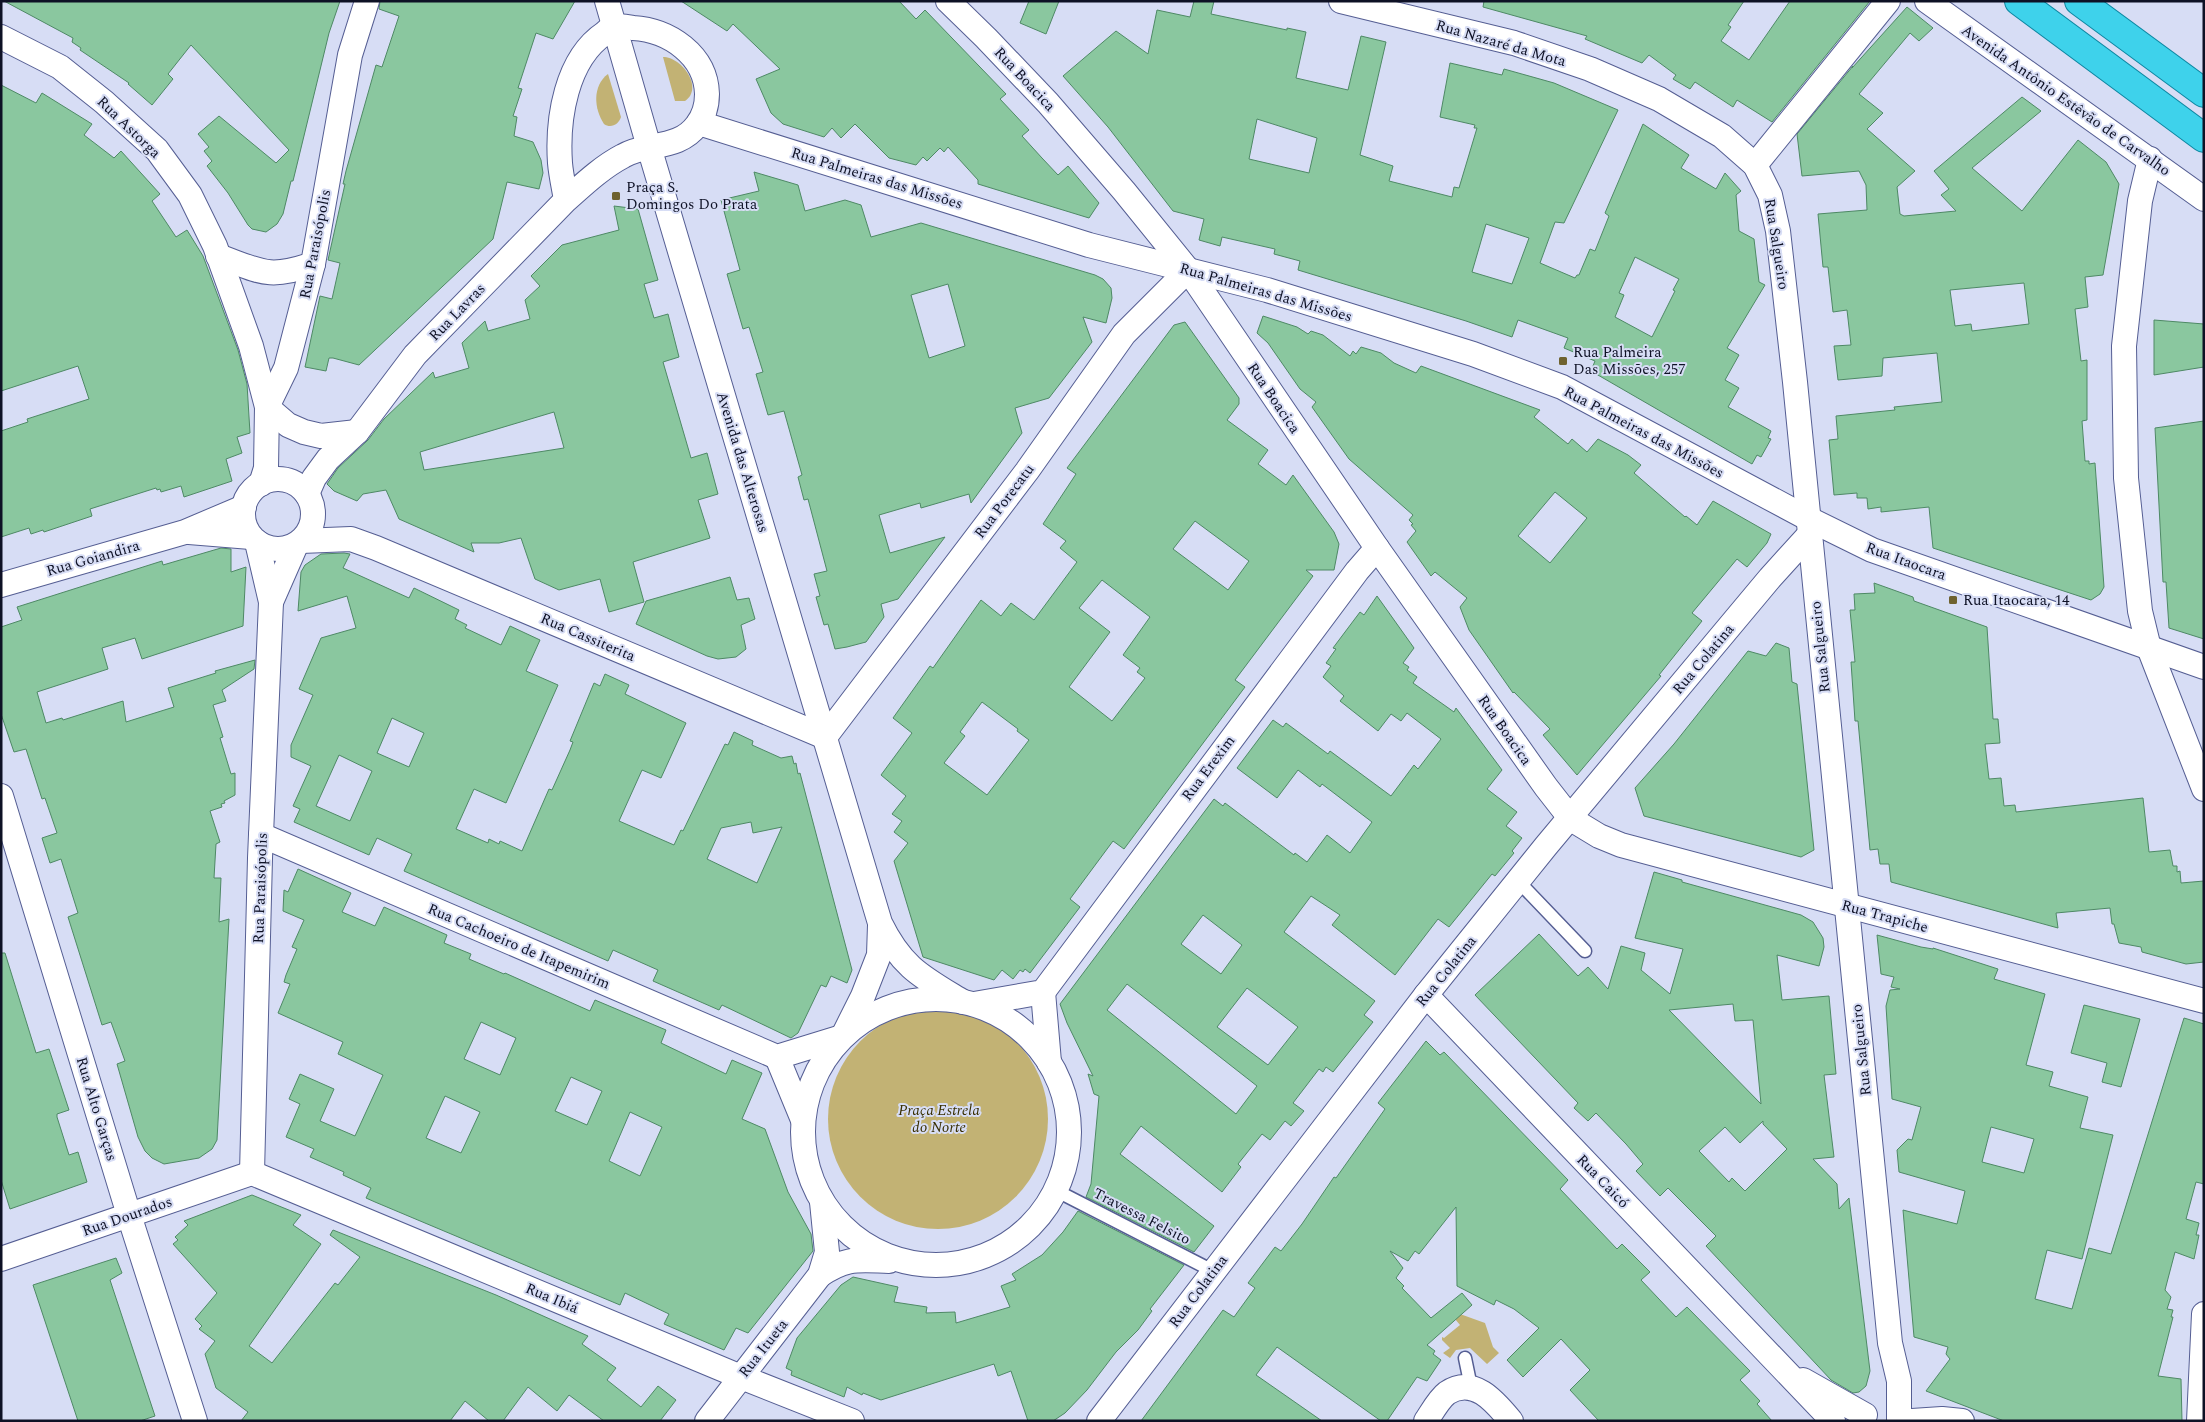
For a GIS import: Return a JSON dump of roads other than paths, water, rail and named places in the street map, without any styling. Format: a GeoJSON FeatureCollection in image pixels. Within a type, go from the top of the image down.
{"type":"FeatureCollection","features":[{"type":"Feature","properties":{"kind":"highway"},"geometry":{"type":"LineString","coordinates":[[2019,1],[2204,138]]}},
{"type":"Feature","properties":{"kind":"highway"},"geometry":{"type":"LineString","coordinates":[[2079,1],[2204,93]]}},
{"type":"Feature","properties":{"kind":"street","name":"Rua Paraisópolis"},"geometry":{"type":"LineString","coordinates":[[261,484],[266,468],[267,407],[286,368],[313,264],[350,55],[367,1]]}},
{"type":"Feature","properties":{"kind":"street","name":"Avenida das Alterosas"},"geometry":{"type":"LineString","coordinates":[[607,1],[880,923],[890,943],[910,967],[967,1003]]}},
{"type":"Feature","properties":{"kind":"street","name":"Rua Boacica"},"geometry":{"type":"LineString","coordinates":[[948,1],[1048,103],[1124,191],[1188,270],[1377,548],[1540,779],[1571,819]]}},
{"type":"Feature","properties":{"kind":"street"},"geometry":{"type":"LineString","coordinates":[[1755,165],[1888,1]]}},
{"type":"Feature","properties":{"kind":"street","name":"Avenida Antônio Estêvão de Carvalho"},"geometry":{"type":"LineString","coordinates":[[1927,1],[2204,199]]}},
{"type":"Feature","properties":{"kind":"street","name":"Rua Nazaré da Mota"},"geometry":{"type":"LineString","coordinates":[[1353,3],[1514,43],[1590,69],[1658,99],[1722,136],[1755,165]]}},
{"type":"Feature","properties":{"kind":"street"},"geometry":{"type":"LineString","coordinates":[[566,200],[560,163],[560,128],[567,92],[578,61],[592,41],[615,26],[642,28],[665,36],[684,47],[700,65],[707,84],[707,105],[699,123]]}},
{"type":"Feature","properties":{"kind":"street","name":"Rua Astorga"},"geometry":{"type":"LineString","coordinates":[[1,37],[60,67],[104,102],[157,150],[190,195],[218,256],[251,346],[267,407]]}},
{"type":"Feature","properties":{"kind":"street","name":"Rua Palmeiras das Missões"},"geometry":{"type":"LineString","coordinates":[[699,123],[1090,245],[1267,290],[1454,348],[1562,387],[1809,527]]}},
{"type":"Feature","properties":{"kind":"street","name":"Rua Lavras"},"geometry":{"type":"LineString","coordinates":[[310,499],[314,478],[328,459],[357,432],[415,355],[566,200],[586,182],[624,155],[649,147],[674,143],[690,135],[699,123]]}},
{"type":"Feature","properties":{"kind":"street"},"geometry":{"type":"LineString","coordinates":[[2150,159],[2140,201],[2124,346],[2126,478],[2140,611],[2149,648],[2204,789]]}},
{"type":"Feature","properties":{"kind":"street","name":"Rua Salgueiro"},"geometry":{"type":"LineString","coordinates":[[1755,165],[1770,195],[1778,231],[1890,1343],[1899,1381],[1886,1418]]}},
{"type":"Feature","properties":{"kind":"street"},"geometry":{"type":"LineString","coordinates":[[218,256],[267,274],[282,274],[313,264]]}},
{"type":"Feature","properties":{"kind":"street","name":"Rua Porecatu"},"geometry":{"type":"LineString","coordinates":[[825,737],[1027,471],[1124,334],[1188,270]]}},
{"type":"Feature","properties":{"kind":"street"},"geometry":{"type":"LineString","coordinates":[[267,407],[288,425],[304,432],[321,436],[357,432]]}},
{"type":"Feature","properties":{"kind":"street"},"geometry":{"type":"LineString","coordinates":[[277,479],[294,483],[310,499],[313,518],[310,531],[299,543],[283,549],[269,548],[254,539],[244,523],[244,507],[247,498],[261,484],[277,479]]}},
{"type":"Feature","properties":{"kind":"street","name":"Rua Cassiterita"},"geometry":{"type":"LineString","coordinates":[[310,499],[351,539],[825,737]]}},
{"type":"Feature","properties":{"kind":"street","name":"Rua Goiandira"},"geometry":{"type":"LineString","coordinates":[[1,585],[185,532],[244,507]]}},
{"type":"Feature","properties":{"kind":"street","name":"Rua Itaocara"},"geometry":{"type":"LineString","coordinates":[[1809,527],[2204,667]]}},
{"type":"Feature","properties":{"kind":"street","name":"Rua Colatina"},"geometry":{"type":"LineString","coordinates":[[1099,1421],[1426,995],[1518,881],[1770,578],[1809,527]]}},
{"type":"Feature","properties":{"kind":"street","name":"Rua Goiandira"},"geometry":{"type":"LineString","coordinates":[[185,532],[254,539]]}},
{"type":"Feature","properties":{"kind":"street","name":"Rua Paraisópolis"},"geometry":{"type":"LineString","coordinates":[[252,1173],[261,835],[271,602],[254,539]]}},
{"type":"Feature","properties":{"kind":"street","name":"Rua Cassiterita"},"geometry":{"type":"LineString","coordinates":[[299,543],[351,539]]}},
{"type":"Feature","properties":{"kind":"street","name":"Rua Paraisópolis"},"geometry":{"type":"LineString","coordinates":[[271,602],[299,543]]}},
{"type":"Feature","properties":{"kind":"street","name":"Rua Erexim"},"geometry":{"type":"LineString","coordinates":[[1043,992],[1357,570],[1377,548]]}},
{"type":"Feature","properties":{"kind":"street","name":"Rua Alto Garças"},"geometry":{"type":"LineString","coordinates":[[1,796],[129,1215],[195,1421]]}},
{"type":"Feature","properties":{"kind":"street","name":"Rua Trapiche"},"geometry":{"type":"LineString","coordinates":[[1571,819],[1599,836],[1621,845],[2204,1001]]}},
{"type":"Feature","properties":{"kind":"street","name":"Rua Cachoeiro de Itapemirim"},"geometry":{"type":"LineString","coordinates":[[261,835],[777,1057]]}},
{"type":"Feature","properties":{"kind":"street","name":"Avenida das Alterosas"},"geometry":{"type":"LineString","coordinates":[[843,1036],[864,996],[879,955],[880,923]]}},
{"type":"Feature","properties":{"kind":"street"},"geometry":{"type":"LineString","coordinates":[[967,1003],[1043,992],[1049,1063]]}},
{"type":"Feature","properties":{"kind":"street","name":"Rua Caicó"},"geometry":{"type":"LineString","coordinates":[[1426,995],[1833,1421]]}},
{"type":"Feature","properties":{"kind":"street"},"geometry":{"type":"LineString","coordinates":[[944,999],[967,1003],[987,1009],[1024,1032],[1049,1063],[1061,1087],[1067,1108],[1069,1129],[1068,1152],[1063,1173],[1042,1212],[1028,1228],[1011,1242],[971,1260],[949,1264],[909,1262],[884,1254],[864,1244],[847,1231],[822,1201],[810,1177],[804,1156],[803,1120],[809,1091],[817,1071],[829,1052],[843,1036],[861,1022],[880,1011],[901,1004],[944,999]]}},
{"type":"Feature","properties":{"kind":"street"},"geometry":{"type":"LineString","coordinates":[[803,1120],[777,1057],[843,1036]]}},
{"type":"Feature","properties":{"kind":"street","name":"Rua Dourados"},"geometry":{"type":"LineString","coordinates":[[1,1259],[252,1173]]}},
{"type":"Feature","properties":{"kind":"street","name":"Rua Ibiá"},"geometry":{"type":"LineString","coordinates":[[252,1173],[741,1377],[852,1421]]}},
{"type":"Feature","properties":{"kind":"street","name":"Rua Itueta"},"geometry":{"type":"LineString","coordinates":[[820,1275],[826,1252],[822,1201]]}},
{"type":"Feature","properties":{"kind":"street","name":"Rua Itueta"},"geometry":{"type":"LineString","coordinates":[[707,1421],[820,1275],[838,1263],[851,1260],[909,1262]]}},
{"type":"Feature","properties":{"kind":"street"},"geometry":{"type":"LineString","coordinates":[[2199,1421],[2204,1314]]}},
{"type":"Feature","properties":{"kind":"street","name":"Rua Caicó"},"geometry":{"type":"LineString","coordinates":[[1780,1367],[1886,1418]]}},
{"type":"Feature","properties":{"kind":"street"},"geometry":{"type":"LineString","coordinates":[[1426,1421],[1447,1394],[1458,1389],[1471,1388],[1487,1394],[1511,1421]]}},
{"type":"Feature","properties":{"kind":"street"},"geometry":{"type":"LineString","coordinates":[[1886,1418],[1962,1421]]}},
{"type":"Feature","properties":{"kind":"lane"},"geometry":{"type":"LineString","coordinates":[[1518,881],[1585,951]]}},
{"type":"Feature","properties":{"kind":"lane","name":"Travessa Felsito"},"geometry":{"type":"LineString","coordinates":[[1055,1190],[1213,1271]]}},
{"type":"Feature","properties":{"kind":"lane"},"geometry":{"type":"LineString","coordinates":[[1465,1358],[1471,1388]]}},
{"type":"Feature","properties":{"kind":"place","name":"Praça S. Domingos Do Prata"},"geometry":{"type":"Point","coordinates":[616,196]}},
{"type":"Feature","properties":{"kind":"place","name":"Rua Palmeira Das Missões, 257"},"geometry":{"type":"Point","coordinates":[1563,361]}},
{"type":"Feature","properties":{"kind":"place","name":"Rua Itaocara, 14"},"geometry":{"type":"Point","coordinates":[1953,600]}},
{"type":"Feature","properties":{"kind":"park label","name":"Praça Estrela do Norte"},"geometry":{"type":"Point","coordinates":[939,1118]}}]}
